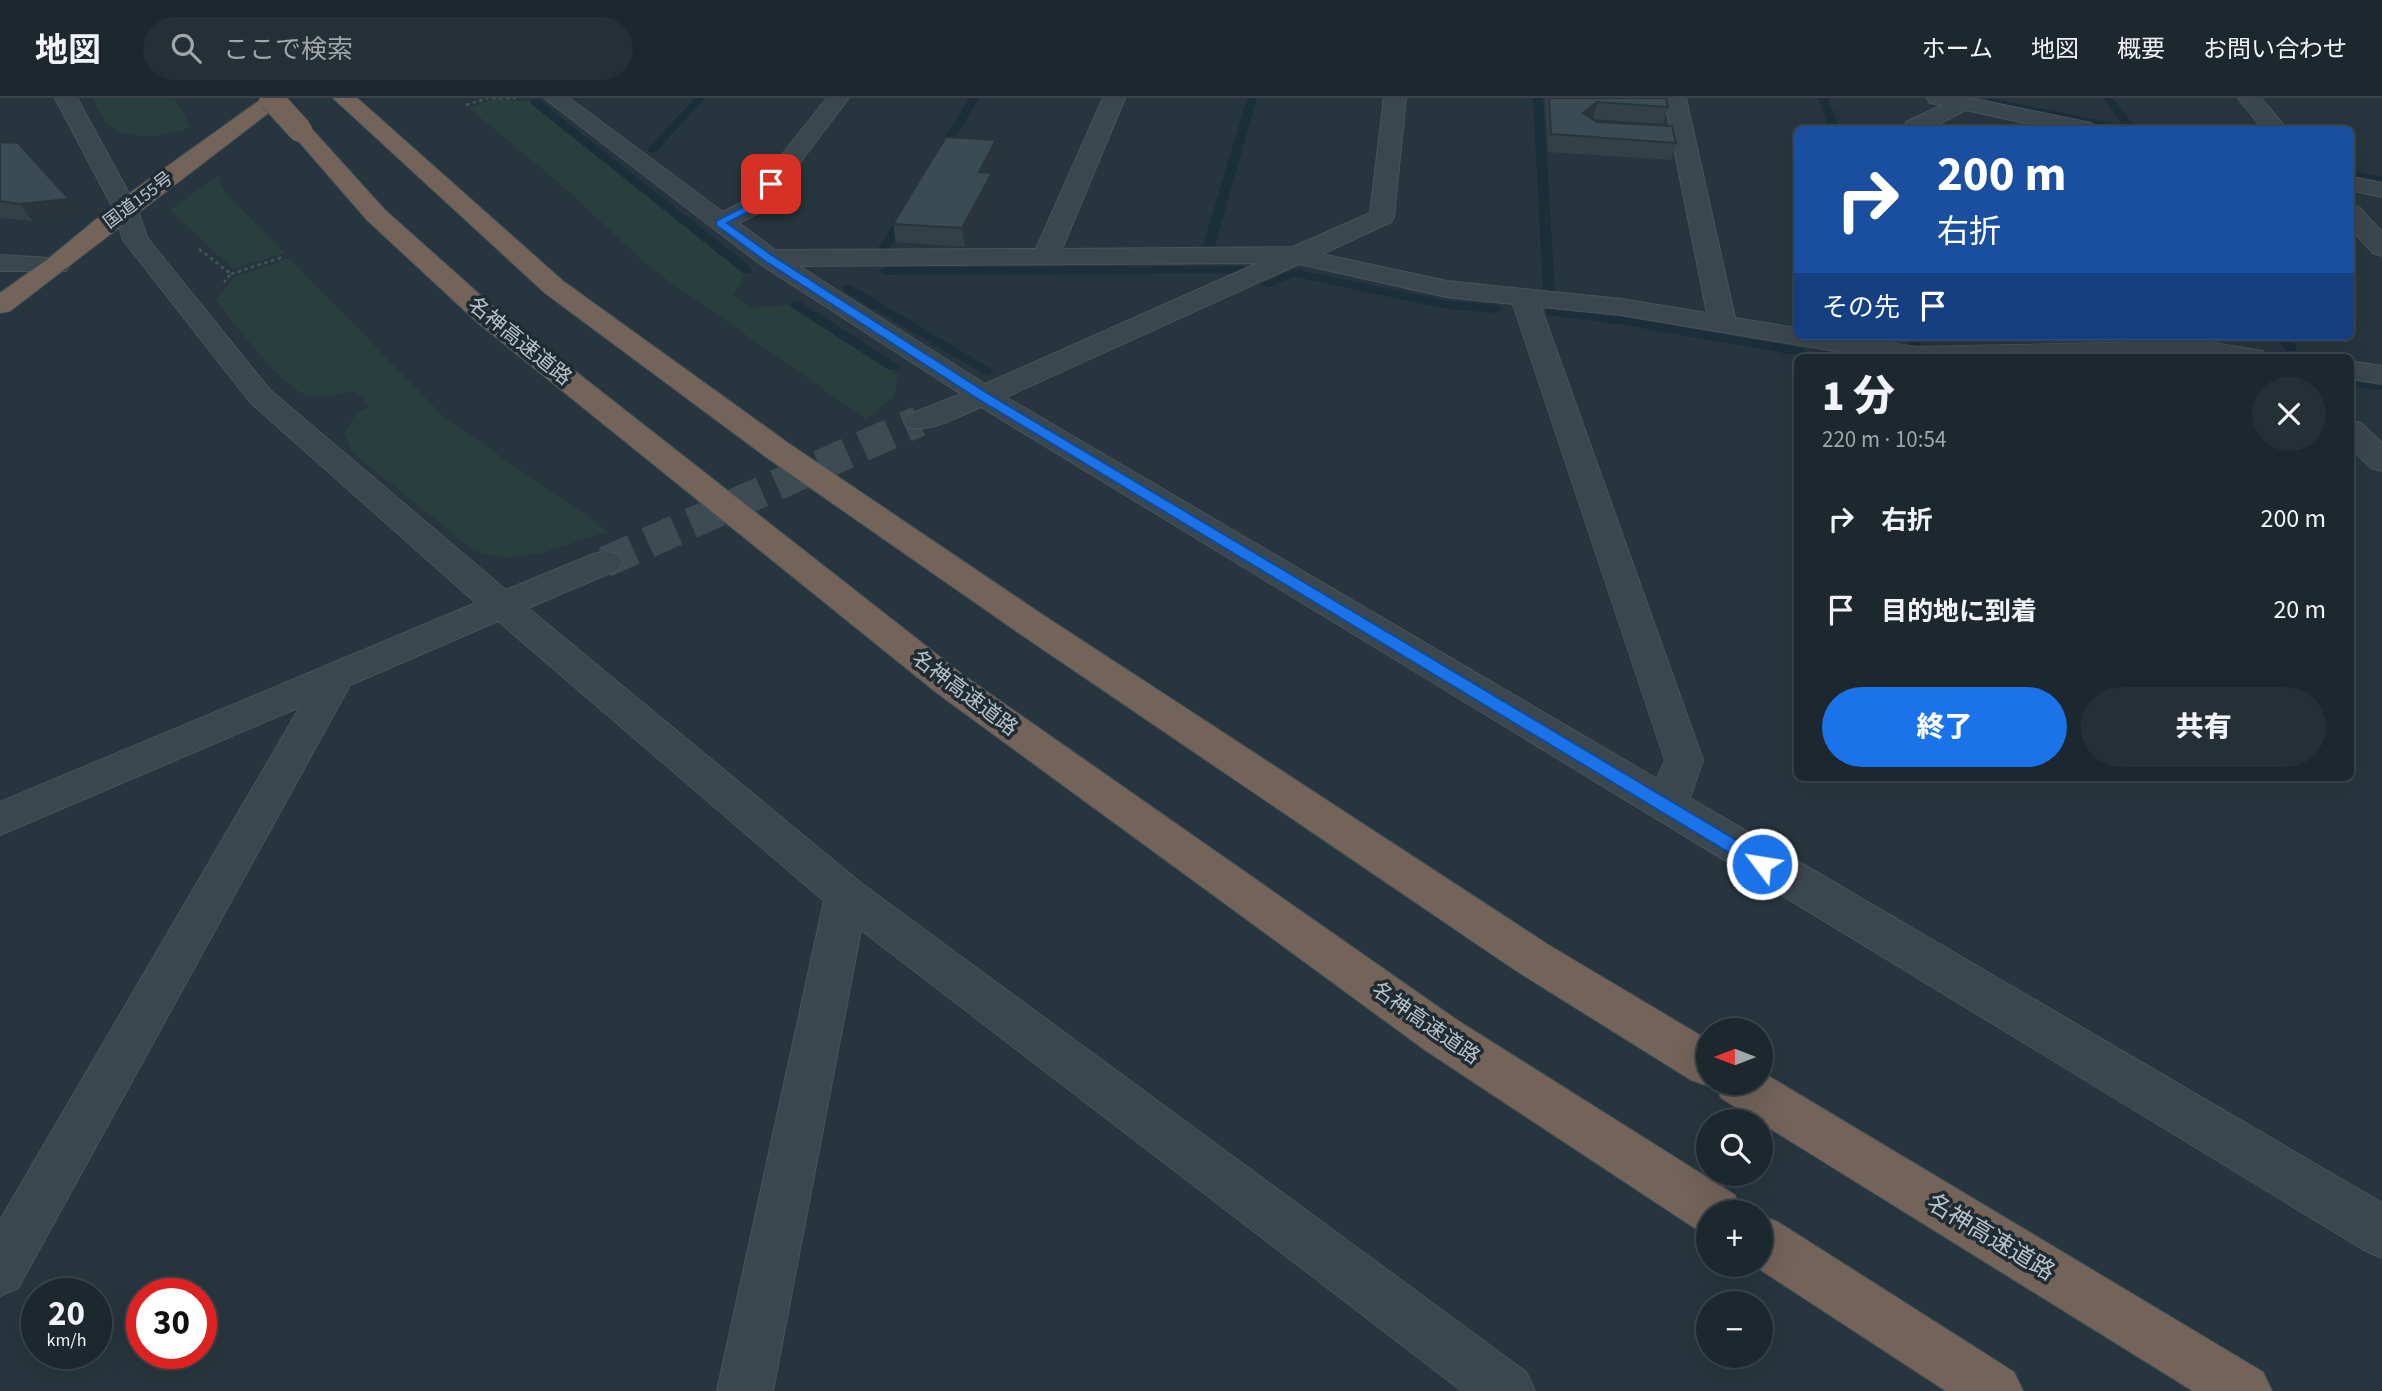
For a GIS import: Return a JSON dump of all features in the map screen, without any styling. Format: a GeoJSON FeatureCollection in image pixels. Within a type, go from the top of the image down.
{"type":"FeatureCollection","features":[{"type":"Feature","properties":{"kind":"highway","name":"名神高速道路"},"geometry":{"type":"LineString","coordinates":[[271,98],[376,215],[487,316],[950,684],[1441,1035],[1697,1200]]}},
{"type":"Feature","properties":{"kind":"highway","name":"国道155号"},"geometry":{"type":"LineString","coordinates":[[0,305],[57,265],[125,208],[277,98]]}},
{"type":"Feature","properties":{"kind":"highway"},"geometry":{"type":"LineString","coordinates":[[345,99],[554,287],[777,450],[1028,622],[1531,957],[1696,1058]]}},
{"type":"Feature","properties":{"kind":"highway","name":"名神高速道路"},"geometry":{"type":"LineString","coordinates":[[1759,1096],[2244,1391]]}},
{"type":"Feature","properties":{"kind":"highway"},"geometry":{"type":"LineString","coordinates":[[1773,1248],[1995,1391]]}},
{"type":"Feature","properties":{"kind":"street"},"geometry":{"type":"LineString","coordinates":[[66,98],[125,208],[136,240],[260,396],[502,606],[846,895],[1507,1391]]}},
{"type":"Feature","properties":{"kind":"street"},"geometry":{"type":"LineString","coordinates":[[555,98],[769,258],[983,396],[2382,1232]]}},
{"type":"Feature","properties":{"kind":"street"},"geometry":{"type":"LineString","coordinates":[[720,223],[755,205],[838,98]]}},
{"type":"Feature","properties":{"kind":"street"},"geometry":{"type":"LineString","coordinates":[[1045,257],[1114,98]]}},
{"type":"Feature","properties":{"kind":"street"},"geometry":{"type":"LineString","coordinates":[[919,421],[983,396],[1382,217],[1395,98]]}},
{"type":"Feature","properties":{"kind":"street"},"geometry":{"type":"LineString","coordinates":[[1675,98],[1723,325]]}},
{"type":"Feature","properties":{"kind":"street"},"geometry":{"type":"LineString","coordinates":[[1938,98],[1963,101],[2073,126]]}},
{"type":"Feature","properties":{"kind":"street"},"geometry":{"type":"LineString","coordinates":[[2249,98],[2274,126]]}},
{"type":"Feature","properties":{"kind":"street"},"geometry":{"type":"LineString","coordinates":[[1916,126],[1963,101]]}},
{"type":"Feature","properties":{"kind":"street"},"geometry":{"type":"LineString","coordinates":[[1963,101],[1977,126]]}},
{"type":"Feature","properties":{"kind":"street"},"geometry":{"type":"LineString","coordinates":[[1657,133],[1683,135]]}},
{"type":"Feature","properties":{"kind":"street"},"geometry":{"type":"LineString","coordinates":[[2354,184],[2382,190]]}},
{"type":"Feature","properties":{"kind":"street"},"geometry":{"type":"LineString","coordinates":[[2354,216],[2382,248]]}},
{"type":"Feature","properties":{"kind":"street"},"geometry":{"type":"LineString","coordinates":[[769,258],[1293,255],[1447,289],[1621,307],[1794,336]]}},
{"type":"Feature","properties":{"kind":"street"},"geometry":{"type":"LineString","coordinates":[[0,263],[57,265]]}},
{"type":"Feature","properties":{"kind":"street"},"geometry":{"type":"LineString","coordinates":[[1524,297],[1684,760],[1667,807]]}},
{"type":"Feature","properties":{"kind":"street"},"geometry":{"type":"LineString","coordinates":[[1816,340],[1904,354]]}},
{"type":"Feature","properties":{"kind":"street"},"geometry":{"type":"LineString","coordinates":[[1946,354],[2098,344],[2231,354]]}},
{"type":"Feature","properties":{"kind":"street"},"geometry":{"type":"LineString","coordinates":[[2354,371],[2382,375]]}},
{"type":"Feature","properties":{"kind":"street"},"geometry":{"type":"LineString","coordinates":[[2354,433],[2382,461]]}},
{"type":"Feature","properties":{"kind":"street"},"geometry":{"type":"LineString","coordinates":[[0,819],[335,679],[605,562]]}},
{"type":"Feature","properties":{"kind":"street"},"geometry":{"type":"LineString","coordinates":[[0,1270],[335,679]]}},
{"type":"Feature","properties":{"kind":"street"},"geometry":{"type":"LineString","coordinates":[[745,1391],[846,895]]}},
{"type":"Feature","properties":{"kind":"path"},"geometry":{"type":"LineString","coordinates":[[466,105],[490,98],[527,98]]}},
{"type":"Feature","properties":{"kind":"path"},"geometry":{"type":"LineString","coordinates":[[231,274],[283,257]]}},
{"type":"Feature","properties":{"kind":"green space"},"geometry":{"type":"Polygon","coordinates":[[[92,98],[174,98],[191,127],[161,135],[129,135],[107,124],[92,98]]]}},
{"type":"Feature","properties":{"kind":"green space"},"geometry":{"type":"Polygon","coordinates":[[[493,99],[530,101],[745,275],[732,294],[750,308],[791,305],[898,375],[894,397],[866,419],[649,267],[566,189],[469,108],[493,99]]]}},
{"type":"Feature","properties":{"kind":"green space"},"geometry":{"type":"Polygon","coordinates":[[[219,175],[222,189],[284,253],[233,269],[170,210],[219,175]]]}},
{"type":"Feature","properties":{"kind":"green space"},"geometry":{"type":"Polygon","coordinates":[[[289,258],[444,417],[608,531],[542,553],[505,558],[474,551],[352,452],[344,433],[356,414],[370,407],[355,391],[318,397],[295,389],[271,366],[215,300],[235,277],[289,258]]]}},
{"type":"Feature","properties":{"kind":"building"},"geometry":{"type":"Polygon","coordinates":[[[1549,98],[1666,98],[1668,107],[1597,102],[1583,113],[1597,122],[1672,126],[1676,143],[1551,134],[1549,98]]]}},
{"type":"Feature","properties":{"kind":"building"},"geometry":{"type":"Polygon","coordinates":[[[946,137],[996,140],[979,172],[992,173],[962,228],[893,224],[946,137]]]}},
{"type":"Feature","properties":{"kind":"building"},"geometry":{"type":"Polygon","coordinates":[[[0,142],[18,143],[69,199],[20,204],[0,201],[0,142]]]}},
{"type":"Feature","properties":{"kind":"waterway"},"geometry":{"type":"LineString","coordinates":[[652,150],[700,98]]}},
{"type":"Feature","properties":{"kind":"waterway"},"geometry":{"type":"LineString","coordinates":[[938,158],[974,98]]}},
{"type":"Feature","properties":{"kind":"waterway"},"geometry":{"type":"LineString","coordinates":[[1208,249],[1252,98]]}},
{"type":"Feature","properties":{"kind":"waterway"},"geometry":{"type":"LineString","coordinates":[[1538,98],[1549,291]]}},
{"type":"Feature","properties":{"kind":"waterway"},"geometry":{"type":"LineString","coordinates":[[1823,98],[1834,126]]}},
{"type":"Feature","properties":{"kind":"waterway"},"geometry":{"type":"LineString","coordinates":[[2108,98],[2129,126]]}},
{"type":"Feature","properties":{"kind":"waterway"},"geometry":{"type":"LineString","coordinates":[[1990,101],[2112,126]]}},
{"type":"Feature","properties":{"kind":"waterway"},"geometry":{"type":"LineString","coordinates":[[535,102],[747,270]]}},
{"type":"Feature","properties":{"kind":"waterway"},"geometry":{"type":"LineString","coordinates":[[2354,175],[2382,180]]}},
{"type":"Feature","properties":{"kind":"waterway"},"geometry":{"type":"LineString","coordinates":[[884,248],[906,212]]}},
{"type":"Feature","properties":{"kind":"waterway"},"geometry":{"type":"LineString","coordinates":[[885,271],[1242,270]]}},
{"type":"Feature","properties":{"kind":"waterway"},"geometry":{"type":"LineString","coordinates":[[1267,284],[1294,273],[1448,305],[1497,309]]}},
{"type":"Feature","properties":{"kind":"waterway"},"geometry":{"type":"LineString","coordinates":[[847,288],[988,371]]}},
{"type":"Feature","properties":{"kind":"waterway"},"geometry":{"type":"LineString","coordinates":[[795,304],[894,367]]}},
{"type":"Feature","properties":{"kind":"waterway"},"geometry":{"type":"LineString","coordinates":[[1550,312],[1624,321],[1801,352]]}},
{"type":"Feature","properties":{"kind":"waterway"},"geometry":{"type":"LineString","coordinates":[[1914,340],[1916,345]]}},
{"type":"Feature","properties":{"kind":"waterway"},"geometry":{"type":"LineString","coordinates":[[2285,340],[2291,348]]}},
{"type":"Feature","properties":{"kind":"waterway"},"geometry":{"type":"LineString","coordinates":[[2354,382],[2382,386]]}},
{"type":"Feature","properties":{"kind":"tunnel"},"geometry":{"type":"LineString","coordinates":[[605,562],[919,421]]}},
{"type":"Feature","properties":{"kind":"route"},"geometry":{"type":"LineString","coordinates":[[771,184],[755,205],[720,223],[769,258],[983,396],[1762,864]]}}]}
